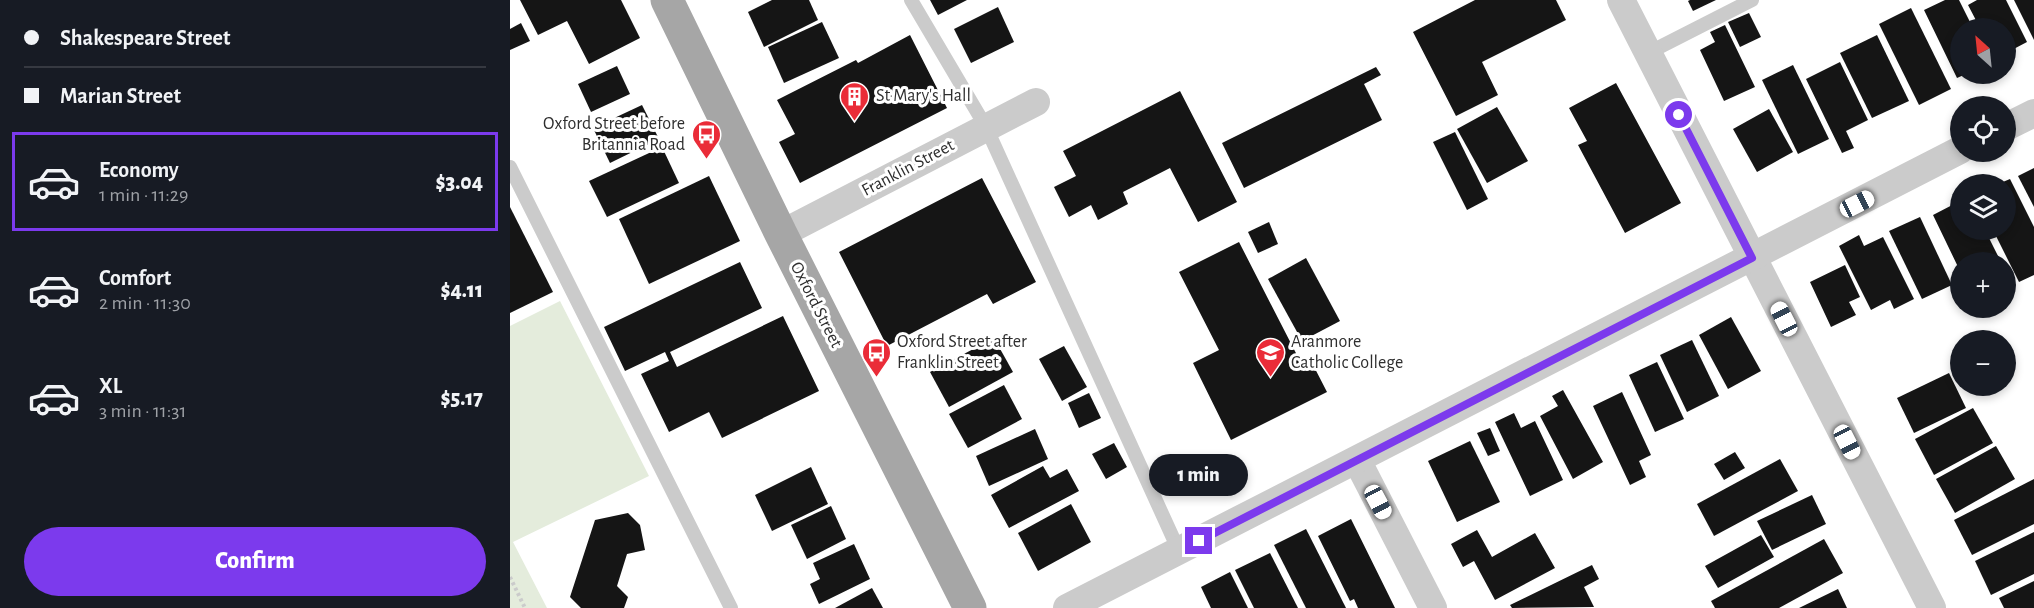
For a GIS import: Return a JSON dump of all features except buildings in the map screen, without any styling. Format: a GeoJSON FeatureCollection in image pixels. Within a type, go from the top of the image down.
{"type":"FeatureCollection","features":[{"type":"Feature","properties":{"kind":"main road","name":"Oxford Street"},"geometry":{"type":"LineString","coordinates":[[668,0],[781,234],[970,608]]}},
{"type":"Feature","properties":{"kind":"street"},"geometry":{"type":"LineString","coordinates":[[1621,0],[1932,608]]}},
{"type":"Feature","properties":{"kind":"street","name":"Franklin Street"},"geometry":{"type":"LineString","coordinates":[[781,234],[1036,102]]}},
{"type":"Feature","properties":{"kind":"street"},"geometry":{"type":"LineString","coordinates":[[2016,122],[2034,112]]}},
{"type":"Feature","properties":{"kind":"street"},"geometry":{"type":"LineString","coordinates":[[1067,608],[1950,155]]}},
{"type":"Feature","properties":{"kind":"street"},"geometry":{"type":"LineString","coordinates":[[1357,460],[1433,608]]}},
{"type":"Feature","properties":{"kind":"lane"},"geometry":{"type":"LineString","coordinates":[[911,0],[986,127],[1179,551]]}},
{"type":"Feature","properties":{"kind":"lane"},"geometry":{"type":"LineString","coordinates":[[1648,53],[1752,0]]}},
{"type":"Feature","properties":{"kind":"lane"},"geometry":{"type":"LineString","coordinates":[[510,167],[731,608]]}},
{"type":"Feature","properties":{"kind":"path"},"geometry":{"type":"LineString","coordinates":[[510,577],[525,608]]}},
{"type":"Feature","properties":{"kind":"green space"},"geometry":{"type":"Polygon","coordinates":[[[560,301],[649,476],[513,542],[547,608],[510,608],[510,326],[560,301]]]}},
{"type":"Feature","properties":{"kind":"place","name":"St Mary's Hall"},"geometry":{"type":"Point","coordinates":[855,122]}},
{"type":"Feature","properties":{"kind":"place","name":"Oxford Street before Britannia Road"},"geometry":{"type":"Point","coordinates":[706,160]}},
{"type":"Feature","properties":{"kind":"place","name":"Oxford Street after Franklin Street"},"geometry":{"type":"Point","coordinates":[876,378]}},
{"type":"Feature","properties":{"kind":"place","name":"Aranmore Catholic College"},"geometry":{"type":"Point","coordinates":[1270,378]}},
{"type":"Feature","properties":{"kind":"route"},"geometry":{"type":"LineString","coordinates":[[1199,541],[1752,258],[1679,115]]}}]}
